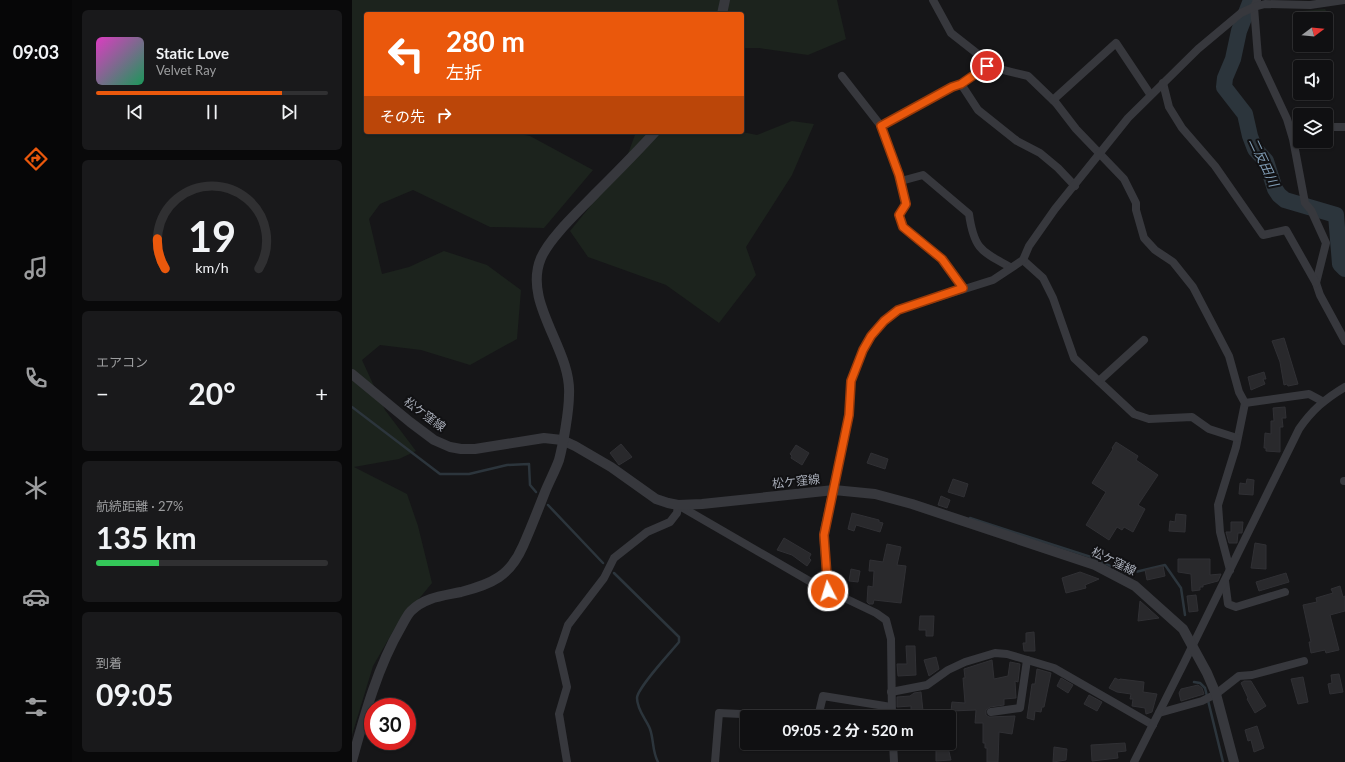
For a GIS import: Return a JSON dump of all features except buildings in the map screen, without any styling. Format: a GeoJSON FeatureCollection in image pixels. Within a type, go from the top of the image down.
{"type":"FeatureCollection","features":[{"type":"Feature","properties":{"kind":"street"},"geometry":{"type":"LineString","coordinates":[[722,12],[725,0]]}},
{"type":"Feature","properties":{"kind":"street"},"geometry":{"type":"LineString","coordinates":[[933,0],[951,33],[979,55],[987,66],[1028,76],[1053,100],[1099,156],[1104,158],[1127,186],[1136,203],[1136,210],[1144,238],[1156,250],[1173,262],[1193,288],[1229,356],[1239,392],[1245,404],[1218,505],[1220,532],[1230,570]]}},
{"type":"Feature","properties":{"kind":"street"},"geometry":{"type":"LineString","coordinates":[[828,591],[824,535],[849,415],[851,381],[863,350],[871,336],[884,321],[898,310],[963,288],[993,280],[1010,267],[1023,260],[1028,246],[1128,118],[1150,94],[1198,49],[1241,13],[1254,5],[1310,5],[1344,0]]}},
{"type":"Feature","properties":{"kind":"street"},"geometry":{"type":"LineString","coordinates":[[1254,5],[1258,57],[1293,130]]}},
{"type":"Feature","properties":{"kind":"street"},"geometry":{"type":"LineString","coordinates":[[1053,100],[1116,43],[1150,94]]}},
{"type":"Feature","properties":{"kind":"street"},"geometry":{"type":"LineString","coordinates":[[881,126],[952,87],[961,84],[987,66]]}},
{"type":"Feature","properties":{"kind":"street"},"geometry":{"type":"LineString","coordinates":[[842,76],[881,126],[901,181],[906,204],[899,215],[903,227],[942,259],[963,288]]}},
{"type":"Feature","properties":{"kind":"street"},"geometry":{"type":"LineString","coordinates":[[1163,83],[1169,107],[1182,128],[1215,166],[1263,235],[1286,230],[1316,283],[1320,295],[1345,341]]}},
{"type":"Feature","properties":{"kind":"street"},"geometry":{"type":"LineString","coordinates":[[961,84],[978,110],[1018,142],[1040,154],[1058,168],[1075,186]]}},
{"type":"Feature","properties":{"kind":"street"},"geometry":{"type":"LineString","coordinates":[[1333,127],[1345,127]]}},
{"type":"Feature","properties":{"kind":"street"},"geometry":{"type":"LineString","coordinates":[[352,762],[361,728],[384,664],[396,636],[411,611],[425,601],[438,596],[461,592],[494,581],[506,573],[522,547],[559,460],[569,395],[568,375],[562,356],[545,318],[538,295],[536,276],[541,258],[565,225],[653,134]]}},
{"type":"Feature","properties":{"kind":"street"},"geometry":{"type":"LineString","coordinates":[[1298,148],[1305,203],[1311,210],[1326,243],[1316,283]]}},
{"type":"Feature","properties":{"kind":"street"},"geometry":{"type":"LineString","coordinates":[[901,181],[923,175],[969,214],[972,235],[982,251],[1010,267]]}},
{"type":"Feature","properties":{"kind":"street"},"geometry":{"type":"LineString","coordinates":[[1023,260],[1043,278],[1053,298],[1074,358],[1134,414],[1149,419],[1192,417],[1208,429],[1237,438]]}},
{"type":"Feature","properties":{"kind":"street"},"geometry":{"type":"LineString","coordinates":[[1099,381],[1144,340]]}},
{"type":"Feature","properties":{"kind":"street","name":"松ケ窪線"},"geometry":{"type":"LineString","coordinates":[[352,374],[434,440],[450,447],[461,449],[475,448],[544,438],[562,440],[611,468],[656,499],[678,505],[834,490],[875,494],[912,504],[1095,565],[1124,579],[1148,596],[1183,629],[1193,646],[1209,697],[1234,762]]}},
{"type":"Feature","properties":{"kind":"street"},"geometry":{"type":"LineString","coordinates":[[1134,762],[1225,582],[1299,429],[1310,412],[1322,401],[1345,387]]}},
{"type":"Feature","properties":{"kind":"street"},"geometry":{"type":"LineString","coordinates":[[1245,404],[1309,394],[1322,401]]}},
{"type":"Feature","properties":{"kind":"street"},"geometry":{"type":"LineString","coordinates":[[567,762],[559,714],[567,687],[559,652],[568,625],[604,578],[614,558],[647,532],[670,522],[677,513],[678,505],[828,591],[876,613],[886,620],[891,638],[891,710]]}},
{"type":"Feature","properties":{"kind":"street"},"geometry":{"type":"LineString","coordinates":[[1225,582],[1228,604],[1236,607],[1285,592]]}},
{"type":"Feature","properties":{"kind":"street"},"geometry":{"type":"LineString","coordinates":[[891,692],[927,685],[948,670],[965,662],[995,654],[1007,654],[1054,668],[1153,724]]}},
{"type":"Feature","properties":{"kind":"street"},"geometry":{"type":"LineString","coordinates":[[991,712],[1020,708],[1027,660]]}},
{"type":"Feature","properties":{"kind":"street"},"geometry":{"type":"LineString","coordinates":[[1159,713],[1209,697],[1239,676],[1252,675],[1304,661]]}},
{"type":"Feature","properties":{"kind":"street"},"geometry":{"type":"LineString","coordinates":[[820,710],[823,696],[891,707]]}},
{"type":"Feature","properties":{"kind":"street"},"geometry":{"type":"LineString","coordinates":[[715,762],[719,713],[740,714]]}},
{"type":"Feature","properties":{"kind":"street"},"geometry":{"type":"LineString","coordinates":[[893,750],[894,762]]}},
{"type":"Feature","properties":{"kind":"shaded area"},"geometry":{"type":"Polygon","coordinates":[[[352,0],[837,0],[846,39],[808,55],[759,48],[744,48],[744,12],[364,12],[364,134],[519,134],[530,136],[593,170],[544,228],[490,227],[413,190],[380,204],[369,219],[382,274],[409,267],[444,251],[487,265],[521,290],[517,339],[470,365],[421,350],[380,345],[362,360],[385,410],[416,451],[399,459],[354,467],[407,494],[418,526],[432,583],[395,628],[373,666],[352,735],[352,0]]]}},
{"type":"Feature","properties":{"kind":"shaded area"},"geometry":{"type":"Polygon","coordinates":[[[1325,9],[1327,12],[1302,12],[1325,9]]]}},
{"type":"Feature","properties":{"kind":"shaded area"},"geometry":{"type":"Polygon","coordinates":[[[792,121],[814,124],[792,175],[746,247],[756,275],[719,323],[666,285],[588,257],[570,231],[624,165],[635,134],[744,134],[744,132],[757,135],[792,121]]]}},
{"type":"Feature","properties":{"kind":"waterway","name":"二反田川"},"geometry":{"type":"LineString","coordinates":[[1251,0],[1239,31],[1233,59],[1225,78],[1224,87],[1245,114],[1250,136],[1255,149],[1266,161],[1275,189],[1279,195],[1285,200],[1336,215],[1340,264],[1345,269]]}},
{"type":"Feature","properties":{"kind":"waterway"},"geometry":{"type":"LineString","coordinates":[[352,407],[440,474],[469,474],[507,465],[529,464],[530,485],[536,492]]}},
{"type":"Feature","properties":{"kind":"waterway"},"geometry":{"type":"LineString","coordinates":[[548,505],[603,563]]}},
{"type":"Feature","properties":{"kind":"waterway"},"geometry":{"type":"LineString","coordinates":[[970,518],[1094,558],[1127,574],[1165,565],[1181,588],[1185,615]]}},
{"type":"Feature","properties":{"kind":"waterway"},"geometry":{"type":"LineString","coordinates":[[614,573],[679,637],[679,642],[642,686],[637,698],[640,710],[650,729],[658,762]]}},
{"type":"Feature","properties":{"kind":"waterway"},"geometry":{"type":"LineString","coordinates":[[1194,682],[1200,683],[1205,688],[1223,762]]}},
{"type":"Feature","properties":{"kind":"route"},"geometry":{"type":"LineString","coordinates":[[828,591],[824,557],[824,535],[849,415],[851,381],[863,350],[871,336],[884,321],[898,310],[963,288],[942,259],[903,227],[899,215],[906,204],[899,175],[881,126],[952,87],[961,84],[987,66]]}}]}
